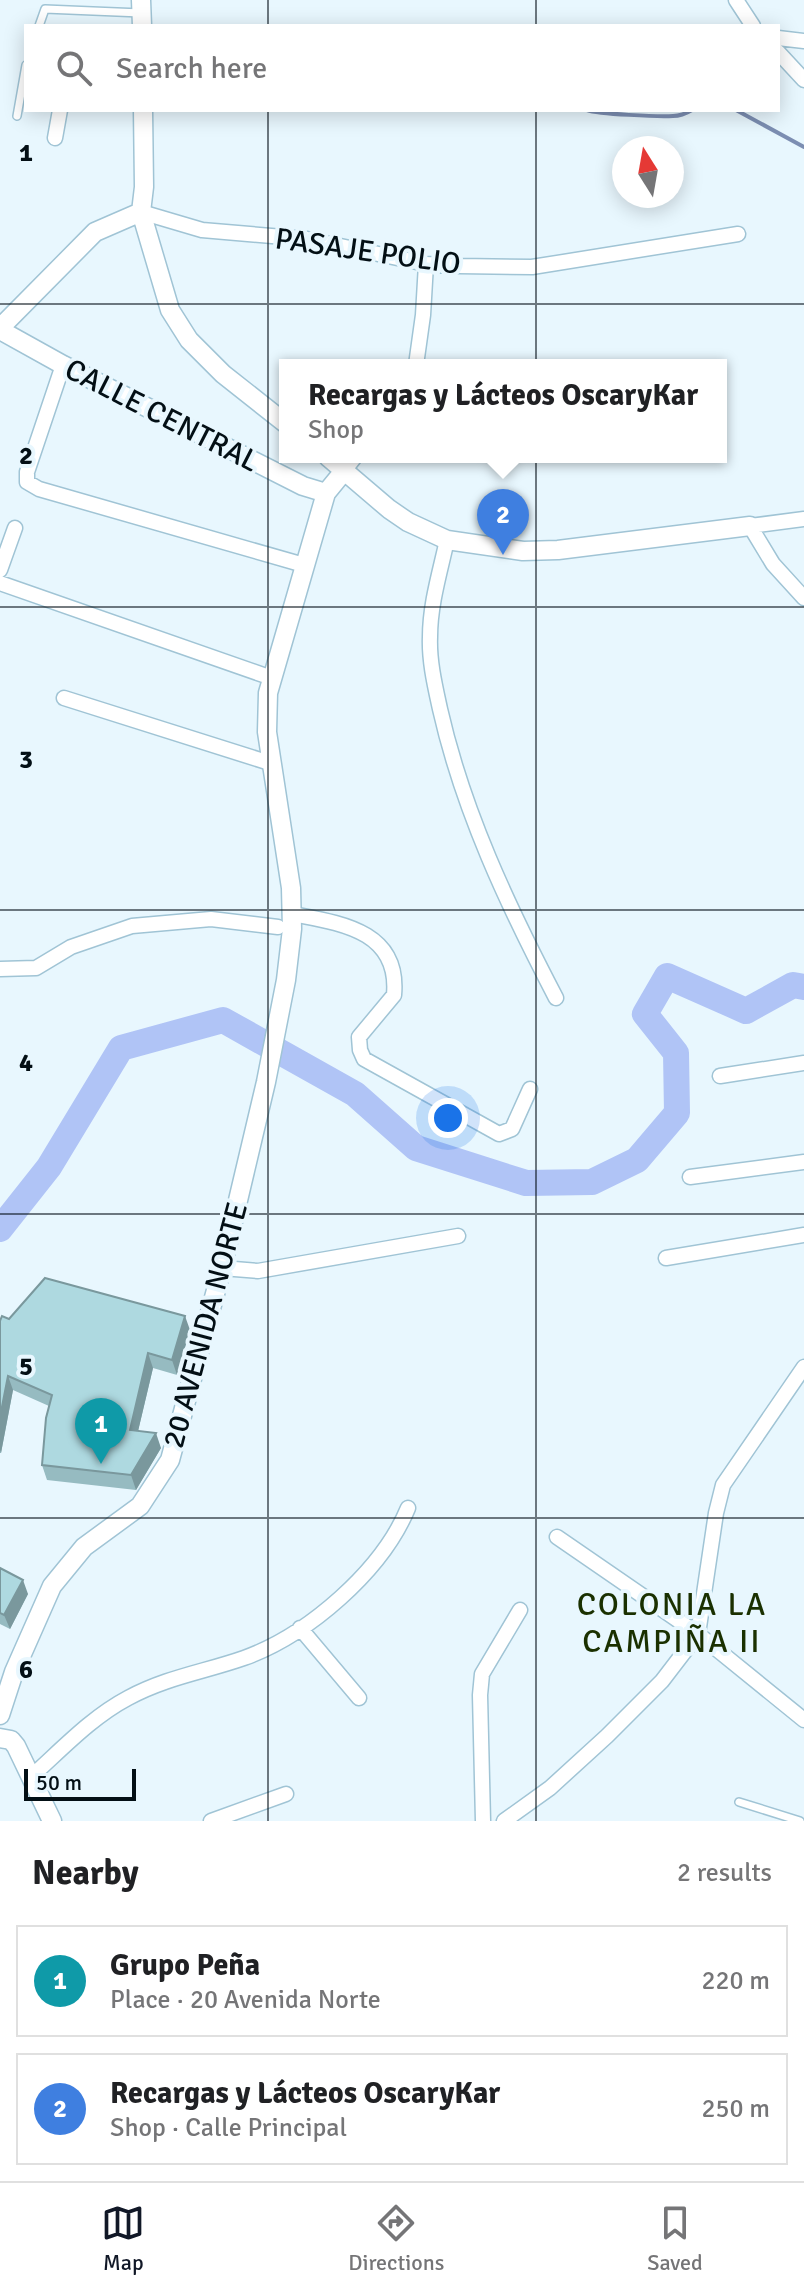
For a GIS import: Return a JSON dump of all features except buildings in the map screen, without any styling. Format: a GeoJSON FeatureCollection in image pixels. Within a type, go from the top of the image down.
{"type":"FeatureCollection","features":[{"type":"Feature","properties":{"kind":"street"},"geometry":{"type":"LineString","coordinates":[[736,0],[752,24]]}},
{"type":"Feature","properties":{"kind":"street"},"geometry":{"type":"LineString","coordinates":[[780,38],[804,41]]}},
{"type":"Feature","properties":{"kind":"street"},"geometry":{"type":"LineString","coordinates":[[780,54],[804,80]]}},
{"type":"Feature","properties":{"kind":"street"},"geometry":{"type":"LineString","coordinates":[[55,138],[60,112]]}},
{"type":"Feature","properties":{"kind":"street"},"geometry":{"type":"LineString","coordinates":[[143,112],[144,187],[141,212],[170,310],[189,340],[247,395],[279,419]]}},
{"type":"Feature","properties":{"kind":"street"},"geometry":{"type":"LineString","coordinates":[[0,329],[54,267],[95,232],[141,212]]}},
{"type":"Feature","properties":{"kind":"street","name":"PASAJE POLIO"},"geometry":{"type":"LineString","coordinates":[[141,212],[202,230],[307,239],[426,264],[532,267],[738,234]]}},
{"type":"Feature","properties":{"kind":"street"},"geometry":{"type":"LineString","coordinates":[[417,359],[426,264]]}},
{"type":"Feature","properties":{"kind":"street","name":"CALLE CENTRAL"},"geometry":{"type":"LineString","coordinates":[[0,329],[63,365],[303,486],[326,493]]}},
{"type":"Feature","properties":{"kind":"street"},"geometry":{"type":"LineString","coordinates":[[63,365],[27,472],[27,482],[39,489],[304,565]]}},
{"type":"Feature","properties":{"kind":"street"},"geometry":{"type":"LineString","coordinates":[[326,493],[350,464],[408,522],[447,540],[523,551],[558,550],[804,519]]}},
{"type":"Feature","properties":{"kind":"street","name":"20 AVENIDA NORTE"},"geometry":{"type":"LineString","coordinates":[[0,1715],[14,1672],[52,1586],[84,1547],[140,1506],[170,1460],[222,1268],[266,1082],[286,980],[291,888],[266,712],[272,678],[326,493]]}},
{"type":"Feature","properties":{"kind":"street"},"geometry":{"type":"LineString","coordinates":[[750,526],[773,564],[804,598]]}},
{"type":"Feature","properties":{"kind":"street"},"geometry":{"type":"LineString","coordinates":[[0,570],[15,528]]}},
{"type":"Feature","properties":{"kind":"street"},"geometry":{"type":"LineString","coordinates":[[447,540],[436,588],[430,637],[445,731],[500,885],[556,998]]}},
{"type":"Feature","properties":{"kind":"street"},"geometry":{"type":"LineString","coordinates":[[0,583],[272,678]]}},
{"type":"Feature","properties":{"kind":"street"},"geometry":{"type":"LineString","coordinates":[[64,698],[273,764]]}},
{"type":"Feature","properties":{"kind":"street"},"geometry":{"type":"LineString","coordinates":[[0,969],[36,968],[71,947],[132,926],[211,919],[359,930],[378,944],[394,978],[394,995],[359,1037],[364,1059],[499,1134],[512,1129],[530,1089]]}},
{"type":"Feature","properties":{"kind":"street"},"geometry":{"type":"LineString","coordinates":[[720,1076],[804,1063]]}},
{"type":"Feature","properties":{"kind":"street"},"geometry":{"type":"LineString","coordinates":[[690,1177],[804,1162]]}},
{"type":"Feature","properties":{"kind":"street"},"geometry":{"type":"LineString","coordinates":[[666,1258],[804,1235]]}},
{"type":"Feature","properties":{"kind":"street"},"geometry":{"type":"LineString","coordinates":[[222,1268],[246,1271],[268,1269],[458,1236]]}},
{"type":"Feature","properties":{"kind":"street"},"geometry":{"type":"LineString","coordinates":[[504,1821],[550,1788],[607,1736],[662,1681],[698,1634],[723,1485],[804,1367]]}},
{"type":"Feature","properties":{"kind":"street"},"geometry":{"type":"LineString","coordinates":[[33,1775],[84,1729],[127,1698],[172,1678],[247,1656],[300,1628],[374,1564],[399,1530],[408,1508]]}},
{"type":"Feature","properties":{"kind":"street"},"geometry":{"type":"LineString","coordinates":[[557,1537],[698,1634],[804,1720]]}},
{"type":"Feature","properties":{"kind":"street"},"geometry":{"type":"LineString","coordinates":[[483,1821],[481,1681],[486,1665],[520,1610]]}},
{"type":"Feature","properties":{"kind":"street"},"geometry":{"type":"LineString","coordinates":[[300,1628],[359,1698]]}},
{"type":"Feature","properties":{"kind":"street"},"geometry":{"type":"LineString","coordinates":[[0,1738],[6,1738],[16,1746],[33,1775],[52,1821]]}},
{"type":"Feature","properties":{"kind":"street"},"geometry":{"type":"LineString","coordinates":[[211,1821],[286,1794]]}},
{"type":"Feature","properties":{"kind":"lane"},"geometry":{"type":"LineString","coordinates":[[40,24],[45,9],[141,13]]}},
{"type":"Feature","properties":{"kind":"lane"},"geometry":{"type":"LineString","coordinates":[[17,116],[24,76]]}},
{"type":"Feature","properties":{"kind":"lane"},"geometry":{"type":"LineString","coordinates":[[739,1802],[800,1821]]}},
{"type":"Feature","properties":{"kind":"waterway"},"geometry":{"type":"LineString","coordinates":[[601,112],[666,116],[688,112]]}},
{"type":"Feature","properties":{"kind":"waterway"},"geometry":{"type":"LineString","coordinates":[[740,112],[804,147]]}},
{"type":"Feature","properties":{"kind":"waterway"},"geometry":{"type":"LineString","coordinates":[[0,1229],[49,1167],[121,1048],[223,1020],[355,1094],[416,1148],[526,1183],[592,1182],[637,1160],[677,1113],[676,1053],[645,1014],[667,976],[746,1011],[793,985],[804,987]]}},
{"type":"Feature","properties":{"kind":"place","name":"Recargas y Lácteos OscaryKar"},"geometry":{"type":"Point","coordinates":[503,555]}},
{"type":"Feature","properties":{"kind":"place","name":"Grupo Peña"},"geometry":{"type":"Point","coordinates":[101,1464]}},
{"type":"Feature","properties":{"kind":"district","name":"COLONIA LA CAMPIÑA II"},"geometry":{"type":"Point","coordinates":[672,1622]}}]}
